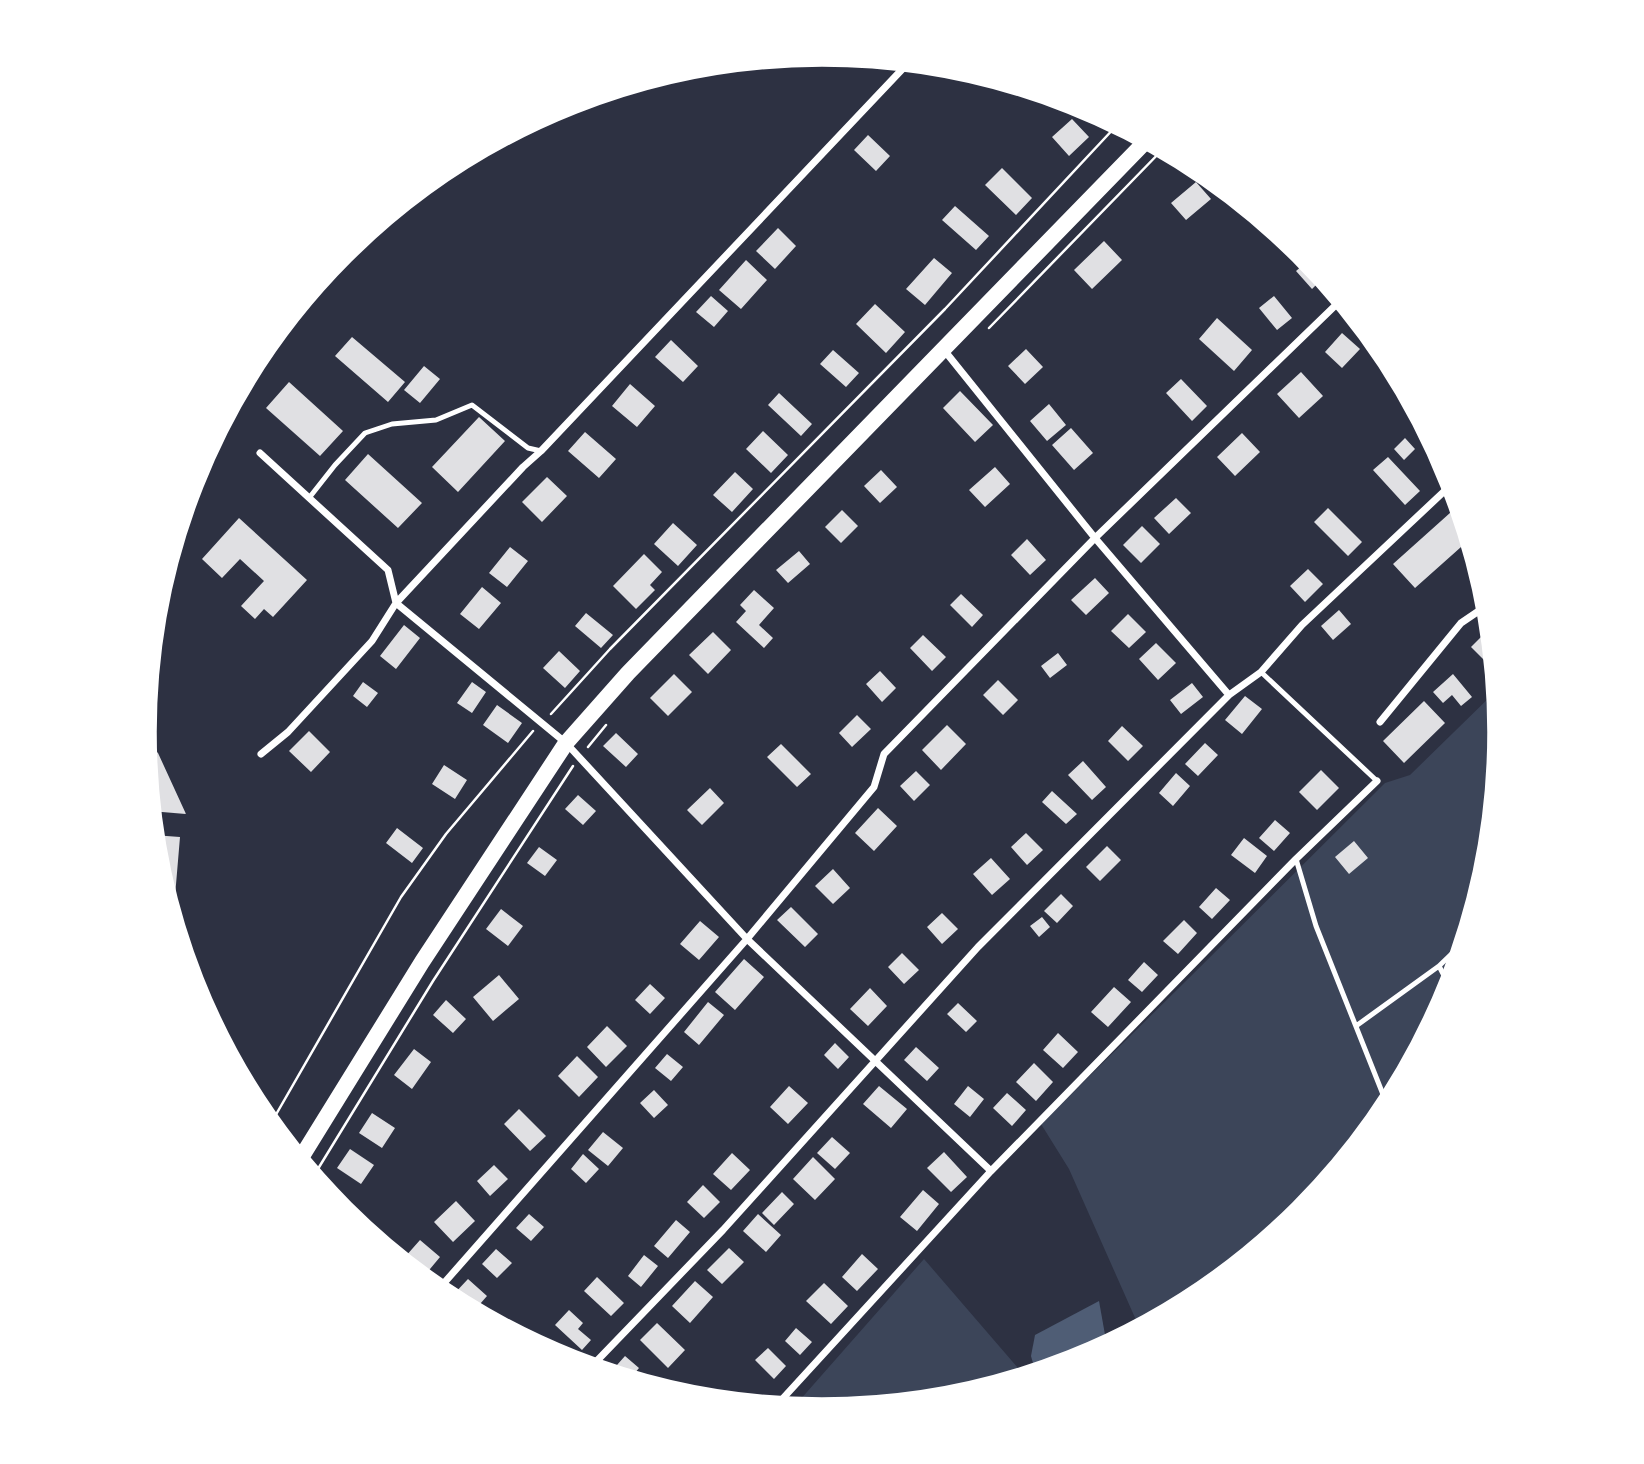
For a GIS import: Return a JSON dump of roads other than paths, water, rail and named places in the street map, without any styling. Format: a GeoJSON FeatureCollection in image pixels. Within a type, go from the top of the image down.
{"type":"FeatureCollection","features":[{"type":"Feature","properties":{"kind":"main road"},"geometry":{"type":"LineString","coordinates":[[304,1152],[422,962],[566,743],[628,673],[1141,146]]}},
{"type":"Feature","properties":{"kind":"street"},"geometry":{"type":"LineString","coordinates":[[261,754],[288,732],[372,641],[396,603],[523,467],[541,452],[902,69]]}},
{"type":"Feature","properties":{"kind":"street"},"geometry":{"type":"LineString","coordinates":[[445,1282],[747,939],[874,787],[884,754],[1095,538],[1335,306]]}},
{"type":"Feature","properties":{"kind":"street"},"geometry":{"type":"LineString","coordinates":[[943,349],[1095,538],[1228,695]]}},
{"type":"Feature","properties":{"kind":"street"},"geometry":{"type":"LineString","coordinates":[[260,453],[388,570],[396,603],[566,743],[747,939],[991,1171]]}},
{"type":"Feature","properties":{"kind":"street"},"geometry":{"type":"LineString","coordinates":[[598,1360],[723,1230],[978,947],[1228,695],[1261,671],[1302,625],[1444,492]]}},
{"type":"Feature","properties":{"kind":"street"},"geometry":{"type":"LineString","coordinates":[[1380,722],[1461,624],[1478,612]]}},
{"type":"Feature","properties":{"kind":"street"},"geometry":{"type":"LineString","coordinates":[[783,1398],[991,1171],[1296,859],[1377,781]]}},
{"type":"Feature","properties":{"kind":"lane"},"geometry":{"type":"LineString","coordinates":[[309,498],[365,433],[392,424],[436,420],[472,405],[528,448],[541,452]]}},
{"type":"Feature","properties":{"kind":"lane"},"geometry":{"type":"LineString","coordinates":[[1261,671],[1377,781]]}},
{"type":"Feature","properties":{"kind":"lane"},"geometry":{"type":"LineString","coordinates":[[1296,859],[1316,926],[1383,1094]]}},
{"type":"Feature","properties":{"kind":"lane"},"geometry":{"type":"LineString","coordinates":[[1356,1026],[1451,955]]}},
{"type":"Feature","properties":{"kind":"lane"},"geometry":{"type":"LineString","coordinates":[[1439,966],[1443,974]]}}]}
